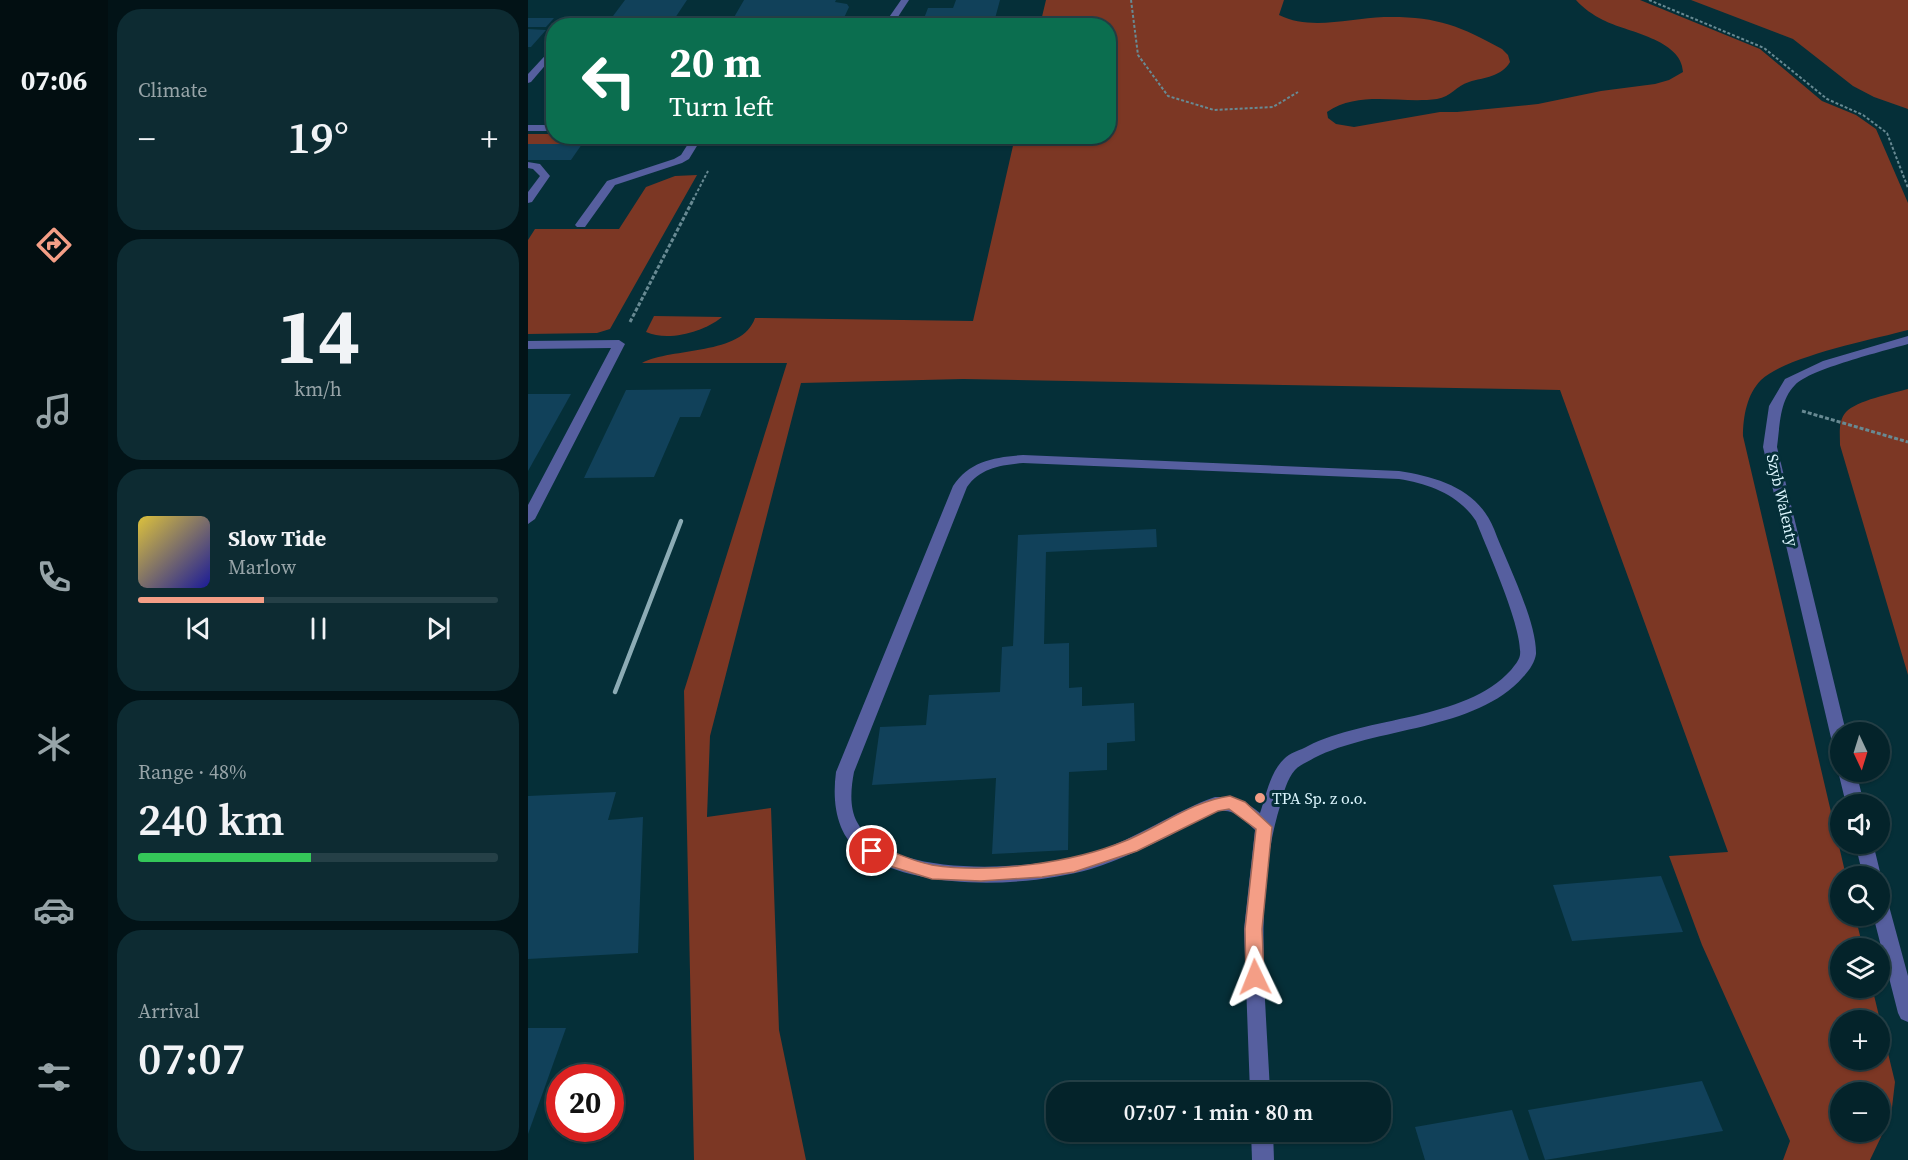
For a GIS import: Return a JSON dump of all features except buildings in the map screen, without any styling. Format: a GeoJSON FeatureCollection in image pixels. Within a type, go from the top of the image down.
{"type":"FeatureCollection","features":[{"type":"Feature","properties":{"kind":"street"},"geometry":{"type":"LineString","coordinates":[[893,18],[905,0]]}},
{"type":"Feature","properties":{"kind":"street"},"geometry":{"type":"LineString","coordinates":[[528,80],[546,58]]}},
{"type":"Feature","properties":{"kind":"street"},"geometry":{"type":"LineString","coordinates":[[538,68],[546,68]]}},
{"type":"Feature","properties":{"kind":"street"},"geometry":{"type":"LineString","coordinates":[[528,128],[546,128]]}},
{"type":"Feature","properties":{"kind":"street"},"geometry":{"type":"LineString","coordinates":[[580,225],[611,183],[678,162],[685,157],[693,144]]}},
{"type":"Feature","properties":{"kind":"street"},"geometry":{"type":"LineString","coordinates":[[528,165],[536,165],[545,176],[528,200]]}},
{"type":"Feature","properties":{"kind":"street","name":"Szyb Walenty"},"geometry":{"type":"LineString","coordinates":[[1835,722],[1770,447],[1776,406],[1790,382],[1827,364],[1908,340]]}},
{"type":"Feature","properties":{"kind":"street"},"geometry":{"type":"LineString","coordinates":[[528,345],[619,344],[528,519]]}},
{"type":"Feature","properties":{"kind":"street"},"geometry":{"type":"LineString","coordinates":[[1260,1082],[1253,929],[1264,827],[1279,781],[1290,763],[1328,744],[1437,717],[1482,699],[1508,684],[1523,667],[1528,655],[1522,622],[1483,520],[1472,504],[1445,487],[1425,479],[1399,475],[1023,459],[984,466],[967,475],[960,486],[845,772],[843,805],[853,832],[872,851],[899,862],[932,872],[981,874],[1074,866],[1131,846],[1215,804],[1230,802],[1240,806],[1264,827]]}},
{"type":"Feature","properties":{"kind":"street"},"geometry":{"type":"LineString","coordinates":[[1885,926],[1908,1013]]}},
{"type":"Feature","properties":{"kind":"street"},"geometry":{"type":"LineString","coordinates":[[1262,1142],[1263,1160]]}},
{"type":"Feature","properties":{"kind":"path"},"geometry":{"type":"LineString","coordinates":[[1131,0],[1138,55],[1168,96],[1214,110],[1273,107],[1298,92]]}},
{"type":"Feature","properties":{"kind":"path"},"geometry":{"type":"LineString","coordinates":[[1649,0],[1764,48],[1827,99],[1863,115],[1887,133],[1908,188]]}},
{"type":"Feature","properties":{"kind":"path"},"geometry":{"type":"LineString","coordinates":[[619,344],[710,168]]}},
{"type":"Feature","properties":{"kind":"path"},"geometry":{"type":"LineString","coordinates":[[1776,406],[1821,415],[1840,424],[1908,442]]}},
{"type":"Feature","properties":{"kind":"shaded area"},"geometry":{"type":"Polygon","coordinates":[[[1046,0],[1284,0],[1279,15],[1291,20],[1317,23],[1402,17],[1432,20],[1473,34],[1502,49],[1508,55],[1510,62],[1502,71],[1464,84],[1442,98],[1353,101],[1327,112],[1328,118],[1336,124],[1354,127],[1440,112],[1538,104],[1669,80],[1683,72],[1680,61],[1673,52],[1651,38],[1599,18],[1576,0],[1640,0],[1760,49],[1822,101],[1856,115],[1876,129],[1908,203],[1908,330],[1809,356],[1773,371],[1761,380],[1752,392],[1745,414],[1743,436],[1830,808],[1830,854],[1841,854],[1844,866],[1830,866],[1830,926],[1858,926],[1861,938],[1830,938],[1830,998],[1875,998],[1878,1010],[1830,1010],[1830,1070],[1890,1070],[1890,1061],[1895,1082],[1890,1118],[1890,1082],[1830,1082],[1830,1142],[1879,1142],[1870,1160],[1783,1160],[1790,1141],[1702,945],[1669,856],[1728,852],[1560,390],[963,379],[801,383],[710,736],[707,817],[771,808],[779,1030],[806,1160],[694,1160],[684,691],[787,363],[642,363],[655,358],[721,345],[736,339],[748,330],[755,318],[973,321],[1013,144],[1116,144],[1116,18],[1042,18],[1046,0]]]}},
{"type":"Feature","properties":{"kind":"shaded area"},"geometry":{"type":"Polygon","coordinates":[[[1691,0],[1908,0],[1908,109],[1874,97],[1853,86],[1793,39],[1691,0]]]}},
{"type":"Feature","properties":{"kind":"shaded area"},"geometry":{"type":"Polygon","coordinates":[[[528,134],[546,134],[546,144],[528,144],[528,134]]]}},
{"type":"Feature","properties":{"kind":"shaded area"},"geometry":{"type":"Polygon","coordinates":[[[697,175],[610,329],[597,333],[528,334],[528,240],[535,229],[619,229],[646,187],[675,176],[697,175]]]}},
{"type":"Feature","properties":{"kind":"shaded area"},"geometry":{"type":"Polygon","coordinates":[[[654,316],[722,317],[696,331],[665,336],[646,332],[654,316]]]}},
{"type":"Feature","properties":{"kind":"shaded area"},"geometry":{"type":"Polygon","coordinates":[[[1908,389],[1908,675],[1840,445],[1840,432],[1843,416],[1851,408],[1875,398],[1908,389]]]}},
{"type":"Feature","properties":{"kind":"railway"},"geometry":{"type":"LineString","coordinates":[[615,692],[681,521]]}},
{"type":"Feature","properties":{"kind":"place","name":"TPA Sp. z o.o."},"geometry":{"type":"Point","coordinates":[1260,798]}},
{"type":"Feature","properties":{"kind":"route"},"geometry":{"type":"LineString","coordinates":[[872,851],[932,872],[958,874],[1074,866],[1131,846],[1215,804],[1230,802],[1240,806],[1264,827],[1253,929],[1255,977]]}}]}
